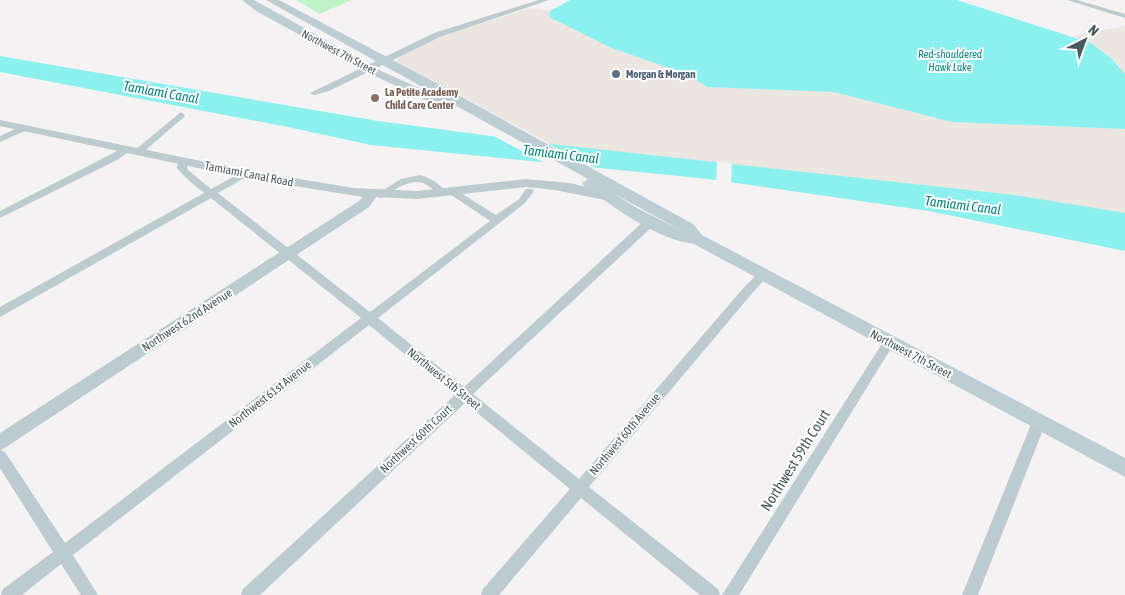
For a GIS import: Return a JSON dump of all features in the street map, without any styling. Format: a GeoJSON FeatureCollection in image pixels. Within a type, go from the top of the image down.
{"type":"FeatureCollection","features":[{"type":"Feature","properties":{"kind":"main road","name":"Northwest 7th Street"},"geometry":{"type":"LineString","coordinates":[[247,0],[366,66],[444,104],[559,166],[650,222],[677,236],[697,239],[1125,468]]}},
{"type":"Feature","properties":{"kind":"main road","name":"Northwest 7th Street"},"geometry":{"type":"LineString","coordinates":[[271,0],[688,228],[697,239]]}},
{"type":"Feature","properties":{"kind":"main road"},"geometry":{"type":"LineString","coordinates":[[610,197],[653,214],[670,218]]}},
{"type":"Feature","properties":{"kind":"street"},"geometry":{"type":"LineString","coordinates":[[366,66],[327,83],[314,93],[326,89],[435,28],[526,0]]}},
{"type":"Feature","properties":{"kind":"street"},"geometry":{"type":"LineString","coordinates":[[380,58],[456,28],[546,0]]}},
{"type":"Feature","properties":{"kind":"street"},"geometry":{"type":"LineString","coordinates":[[1070,0],[1125,16]]}},
{"type":"Feature","properties":{"kind":"street"},"geometry":{"type":"LineString","coordinates":[[1087,0],[1125,11]]}},
{"type":"Feature","properties":{"kind":"street"},"geometry":{"type":"LineString","coordinates":[[0,215],[132,150],[181,115]]}},
{"type":"Feature","properties":{"kind":"street","name":"Tamiami Canal Road"},"geometry":{"type":"LineString","coordinates":[[0,123],[245,174],[376,194],[448,193],[500,187],[509,184],[543,185],[580,190],[610,197]]}},
{"type":"Feature","properties":{"kind":"street"},"geometry":{"type":"LineString","coordinates":[[0,139],[24,128]]}},
{"type":"Feature","properties":{"kind":"street","name":"Northwest 5th Street"},"geometry":{"type":"LineString","coordinates":[[183,161],[182,168],[185,172],[210,194],[288,254],[712,595]]}},
{"type":"Feature","properties":{"kind":"street"},"geometry":{"type":"LineString","coordinates":[[0,312],[245,174]]}},
{"type":"Feature","properties":{"kind":"street","name":"Tamiami Canal Road"},"geometry":{"type":"LineString","coordinates":[[500,187],[510,191],[574,196],[632,212]]}},
{"type":"Feature","properties":{"kind":"street","name":"Northwest 61st Avenue"},"geometry":{"type":"LineString","coordinates":[[10,595],[522,200],[529,191]]}},
{"type":"Feature","properties":{"kind":"street"},"geometry":{"type":"LineString","coordinates":[[448,193],[496,220]]}},
{"type":"Feature","properties":{"kind":"street","name":"Northwest 62nd Avenue"},"geometry":{"type":"LineString","coordinates":[[0,443],[364,204],[376,194]]}},
{"type":"Feature","properties":{"kind":"street","name":"Northwest 60th Court"},"geometry":{"type":"LineString","coordinates":[[249,595],[650,222]]}},
{"type":"Feature","properties":{"kind":"street","name":"Northwest 60th Avenue"},"geometry":{"type":"LineString","coordinates":[[489,595],[750,288],[764,275]]}},
{"type":"Feature","properties":{"kind":"street","name":"Northwest 59th Court"},"geometry":{"type":"LineString","coordinates":[[730,595],[889,342]]}},
{"type":"Feature","properties":{"kind":"street"},"geometry":{"type":"LineString","coordinates":[[970,595],[1039,422]]}},
{"type":"Feature","properties":{"kind":"street"},"geometry":{"type":"LineString","coordinates":[[0,456],[90,595]]}},
{"type":"Feature","properties":{"kind":"shaded area"},"geometry":{"type":"Polygon","coordinates":[[[531,8],[550,11],[551,18],[609,47],[686,74],[707,87],[834,92],[952,122],[1125,129],[1125,213],[551,144],[397,62],[399,57],[429,42],[466,28],[531,8]]]}},
{"type":"Feature","properties":{"kind":"shaded area"},"geometry":{"type":"Polygon","coordinates":[[[1125,26],[1125,74],[1118,64],[1091,43],[1072,36],[1125,26]]]}},
{"type":"Feature","properties":{"kind":"green space"},"geometry":{"type":"Polygon","coordinates":[[[296,0],[351,0],[320,14],[296,0]]]}},
{"type":"Feature","properties":{"kind":"water","name":"Red-shouldered Hawk Lake"},"geometry":{"type":"Polygon","coordinates":[[[570,0],[957,0],[1091,43],[1112,59],[1125,74],[1125,129],[952,122],[834,92],[707,87],[686,74],[609,47],[551,18],[550,11],[570,0]]]}},
{"type":"Feature","properties":{"kind":"water","name":"Tamiami Canal"},"geometry":{"type":"Polygon","coordinates":[[[0,56],[378,121],[552,144],[1014,195],[1125,213],[1125,251],[929,211],[708,179],[371,145],[288,127],[0,72],[0,56]]]}},
{"type":"Feature","properties":{"kind":"pier"},"geometry":{"type":"Polygon","coordinates":[[[492,135],[543,141],[598,169],[548,165],[492,135]]]}},
{"type":"Feature","properties":{"kind":"pier"},"geometry":{"type":"Polygon","coordinates":[[[717,161],[732,163],[731,185],[716,183],[717,161]]]}},
{"type":"Feature","properties":{"kind":"place","name":"Morgan & Morgan"},"geometry":{"type":"Point","coordinates":[616,74]}},
{"type":"Feature","properties":{"kind":"place","name":"La Petite Academy Child Care Center"},"geometry":{"type":"Point","coordinates":[375,98]}}]}
